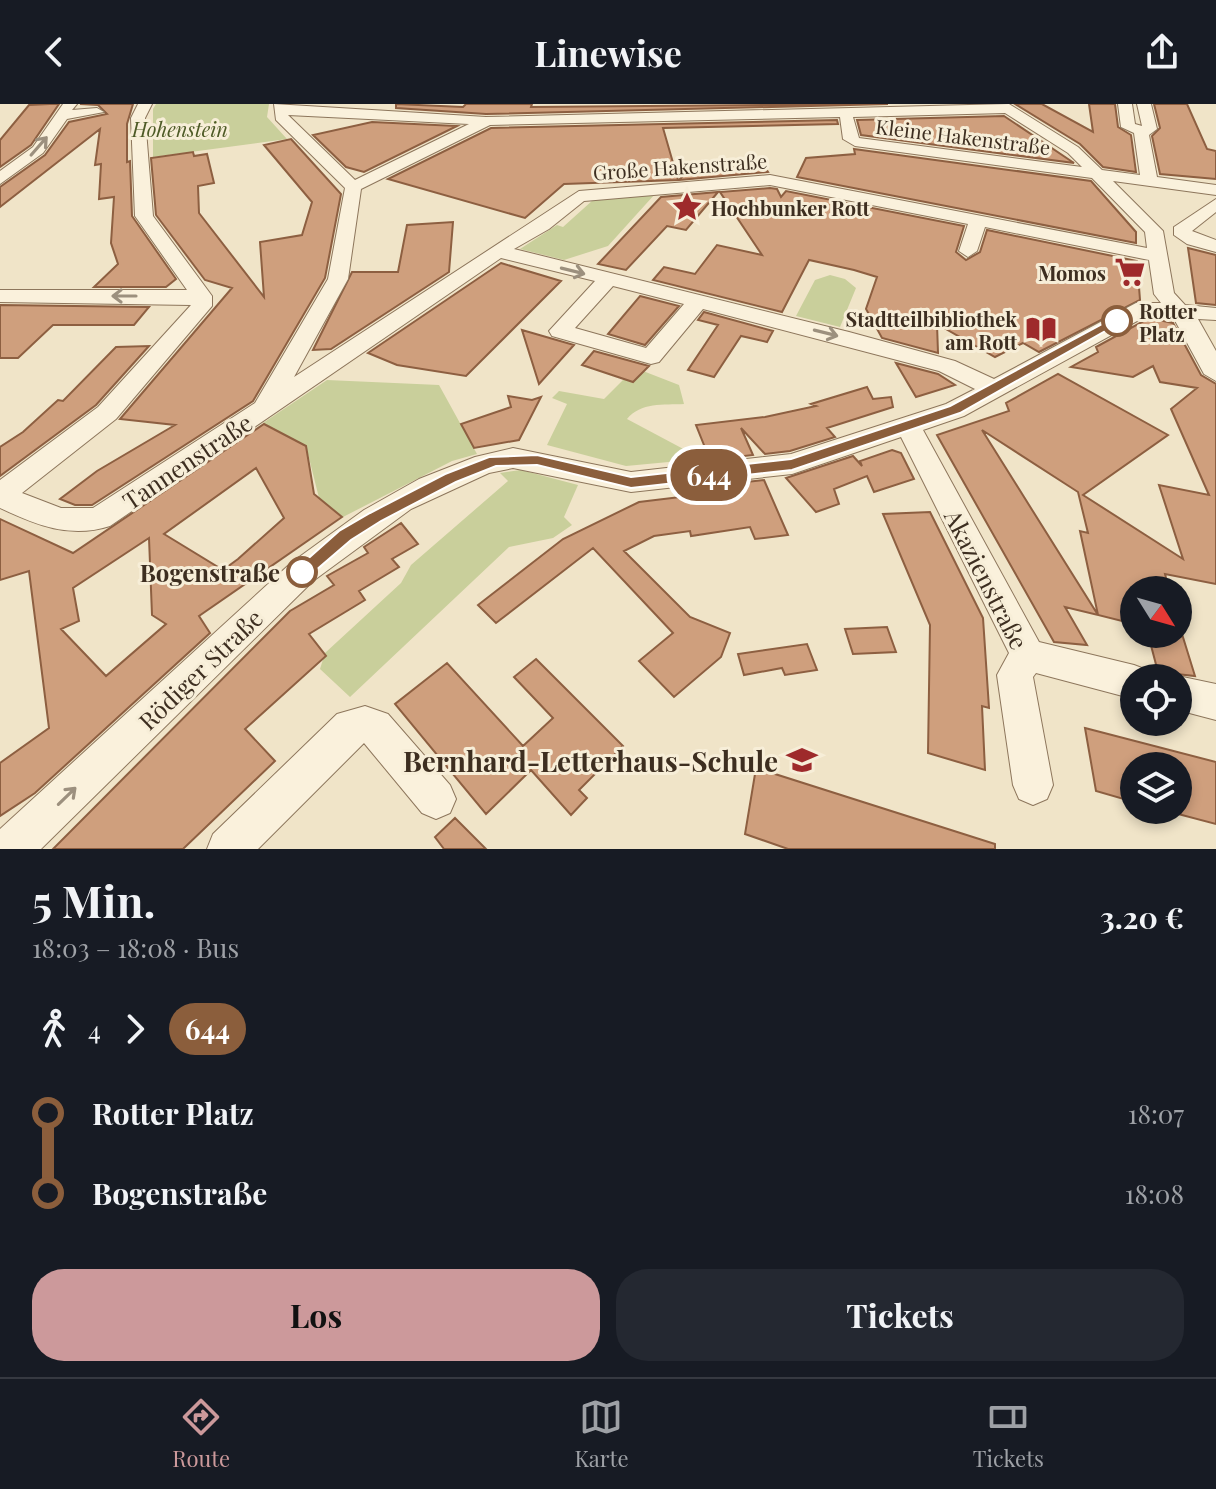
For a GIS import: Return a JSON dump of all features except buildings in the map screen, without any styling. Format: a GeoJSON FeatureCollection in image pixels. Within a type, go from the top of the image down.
{"type":"FeatureCollection","features":[{"type":"Feature","properties":{"kind":"street"},"geometry":{"type":"LineString","coordinates":[[0,495],[107,413],[201,306],[202,296],[144,216],[138,118],[145,104]]}},
{"type":"Feature","properties":{"kind":"street"},"geometry":{"type":"LineString","coordinates":[[498,104],[486,121],[353,187],[281,117],[281,107],[486,121],[1004,107],[1073,150],[1154,231],[1164,294],[1190,323],[1216,374]]}},
{"type":"Feature","properties":{"kind":"street"},"geometry":{"type":"LineString","coordinates":[[1125,104],[1128,127],[1141,131],[1150,129],[1144,104]]}},
{"type":"Feature","properties":{"kind":"street"},"geometry":{"type":"LineString","coordinates":[[0,179],[38,150],[66,109],[97,112]]}},
{"type":"Feature","properties":{"kind":"street","name":"Kleine Hakenstraße"},"geometry":{"type":"LineString","coordinates":[[846,113],[850,139],[867,145],[1098,172],[1216,190]]}},
{"type":"Feature","properties":{"kind":"street"},"geometry":{"type":"LineString","coordinates":[[625,132],[648,129],[649,118]]}},
{"type":"Feature","properties":{"kind":"street"},"geometry":{"type":"LineString","coordinates":[[1141,131],[1149,180]]}},
{"type":"Feature","properties":{"kind":"street","name":"Große Hakenstraße"},"geometry":{"type":"LineString","coordinates":[[264,409],[498,251],[543,225],[579,196],[759,179],[1158,256]]}},
{"type":"Feature","properties":{"kind":"street","name":"Tannenstraße"},"geometry":{"type":"LineString","coordinates":[[0,495],[59,521],[81,523],[100,518],[264,409],[338,279],[353,187]]}},
{"type":"Feature","properties":{"kind":"street"},"geometry":{"type":"LineString","coordinates":[[1216,204],[1182,227],[1185,236],[1216,246]]}},
{"type":"Feature","properties":{"kind":"street"},"geometry":{"type":"LineString","coordinates":[[968,251],[978,221]]}},
{"type":"Feature","properties":{"kind":"street"},"geometry":{"type":"LineString","coordinates":[[498,251],[947,366],[996,389]]}},
{"type":"Feature","properties":{"kind":"street"},"geometry":{"type":"LineString","coordinates":[[608,279],[560,331],[651,357],[698,301]]}},
{"type":"Feature","properties":{"kind":"street"},"geometry":{"type":"LineString","coordinates":[[0,296],[202,296]]}},
{"type":"Feature","properties":{"kind":"street","name":"Rödiger Straße"},"geometry":{"type":"LineString","coordinates":[[10,849],[302,572],[345,536],[451,478],[494,461],[513,458],[631,482],[664,481],[792,464],[955,410],[1144,308],[1174,308],[1216,314]]}},
{"type":"Feature","properties":{"kind":"street","name":"Akazienstraße"},"geometry":{"type":"LineString","coordinates":[[908,425],[1028,655],[1015,675],[1033,785]]}},
{"type":"Feature","properties":{"kind":"street"},"geometry":{"type":"LineString","coordinates":[[1028,655],[1120,678]]}},
{"type":"Feature","properties":{"kind":"street"},"geometry":{"type":"LineString","coordinates":[[1192,696],[1216,702]]}},
{"type":"Feature","properties":{"kind":"street"},"geometry":{"type":"LineString","coordinates":[[228,849],[350,727],[365,724],[375,727],[436,799]]}},
{"type":"Feature","properties":{"kind":"green space","name":"Hohenstein"},"geometry":{"type":"Polygon","coordinates":[[[156,104],[269,104],[267,117],[287,139],[153,157],[153,109],[156,104]]]}},
{"type":"Feature","properties":{"kind":"green space"},"geometry":{"type":"Polygon","coordinates":[[[655,194],[608,246],[564,260],[520,249],[557,225],[563,227],[593,200],[655,194]]]}},
{"type":"Feature","properties":{"kind":"green space"},"geometry":{"type":"Polygon","coordinates":[[[830,275],[845,279],[856,288],[840,327],[796,316],[815,280],[830,275]]]}},
{"type":"Feature","properties":{"kind":"green space"},"geometry":{"type":"Polygon","coordinates":[[[643,371],[679,385],[684,404],[646,407],[627,419],[689,452],[690,460],[626,466],[547,445],[567,404],[552,398],[559,391],[604,399],[625,378],[643,371]]]}},
{"type":"Feature","properties":{"kind":"green space"},"geometry":{"type":"Polygon","coordinates":[[[327,380],[439,385],[477,454],[452,461],[343,517],[319,498],[306,446],[263,423],[327,380]]]}},
{"type":"Feature","properties":{"kind":"green space"},"geometry":{"type":"Polygon","coordinates":[[[521,470],[578,485],[564,517],[572,525],[553,538],[509,547],[350,697],[320,669],[325,653],[401,583],[411,565],[508,481],[500,473],[521,470]]]}},
{"type":"Feature","properties":{"kind":"bus line","name":"644"},"geometry":{"type":"LineString","coordinates":[[302,572],[345,536],[376,517],[451,478],[494,461],[513,458],[537,460],[631,482],[792,464],[955,410],[1117,321]]}},
{"type":"Feature","properties":{"kind":"place","name":"Hochbunker Rott"},"geometry":{"type":"Point","coordinates":[687,207]}},
{"type":"Feature","properties":{"kind":"place","name":"Momos"},"geometry":{"type":"Point","coordinates":[1130,272]}},
{"type":"Feature","properties":{"kind":"place","name":"Rotter Platz"},"geometry":{"type":"Point","coordinates":[1117,321]}},
{"type":"Feature","properties":{"kind":"place","name":"Stadtteilbibliothek am Rott"},"geometry":{"type":"Point","coordinates":[1041,329]}},
{"type":"Feature","properties":{"kind":"place","name":"Bogenstraße"},"geometry":{"type":"Point","coordinates":[302,572]}},
{"type":"Feature","properties":{"kind":"place","name":"Bernhard-Letterhaus-Schule"},"geometry":{"type":"Point","coordinates":[802,760]}}]}
